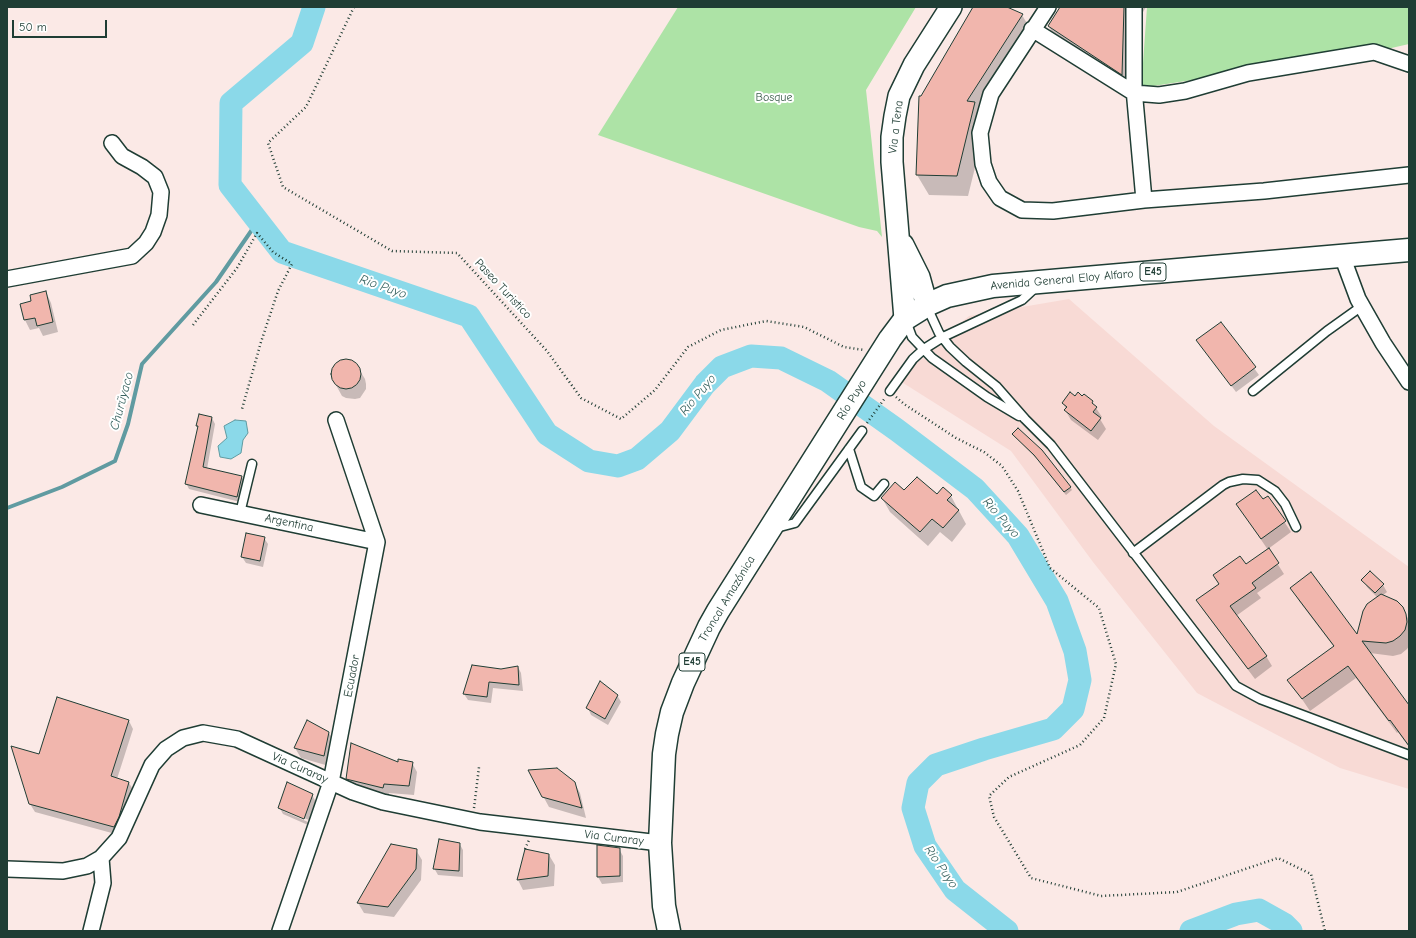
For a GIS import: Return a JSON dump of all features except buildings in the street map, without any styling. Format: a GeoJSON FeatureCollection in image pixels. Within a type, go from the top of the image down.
{"type":"FeatureCollection","features":[{"type":"Feature","properties":{"kind":"highway","name":"Avenida General Eloy Alfaro"},"geometry":{"type":"LineString","coordinates":[[869,373],[890,339],[905,319],[947,296],[961,292],[998,285],[1409,250]]}},
{"type":"Feature","properties":{"kind":"highway","name":"Río Puyo"},"geometry":{"type":"LineString","coordinates":[[834,428],[869,373]]}},
{"type":"Feature","properties":{"kind":"highway","name":"Troncal Amazónica"},"geometry":{"type":"LineString","coordinates":[[669,931],[664,906],[660,843],[664,754],[672,712],[683,683],[718,611],[834,428]]}},
{"type":"Feature","properties":{"kind":"main road","name":"Via a Tena"},"geometry":{"type":"LineString","coordinates":[[905,319],[892,162],[892,137],[899,96],[914,65],[951,7]]}},
{"type":"Feature","properties":{"kind":"main road","name":"Via a Tena"},"geometry":{"type":"LineString","coordinates":[[898,236],[919,277],[927,306]]}},
{"type":"Feature","properties":{"kind":"street"},"geometry":{"type":"LineString","coordinates":[[1048,7],[1032,29],[991,94],[980,133],[983,164],[989,182],[1000,198],[1022,210],[1053,211],[1144,200],[1264,191],[1409,175]]}},
{"type":"Feature","properties":{"kind":"street"},"geometry":{"type":"LineString","coordinates":[[1134,7],[1134,93],[1144,200]]}},
{"type":"Feature","properties":{"kind":"street"},"geometry":{"type":"LineString","coordinates":[[1032,29],[1134,93],[1159,95],[1185,91],[1248,73],[1374,52],[1409,64]]}},
{"type":"Feature","properties":{"kind":"street"},"geometry":{"type":"LineString","coordinates":[[7,279],[132,256],[146,242],[153,232],[159,215],[161,192],[155,177],[142,167],[122,156],[112,143]]}},
{"type":"Feature","properties":{"kind":"street"},"geometry":{"type":"LineString","coordinates":[[1342,256],[1358,299],[1383,343],[1409,382]]}},
{"type":"Feature","properties":{"kind":"street","name":"Ecuador"},"geometry":{"type":"LineString","coordinates":[[280,931],[332,782],[377,542],[336,420]]}},
{"type":"Feature","properties":{"kind":"street","name":"Argentina"},"geometry":{"type":"LineString","coordinates":[[201,505],[377,542]]}},
{"type":"Feature","properties":{"kind":"street","name":"Via Curaray"},"geometry":{"type":"LineString","coordinates":[[7,869],[63,871],[87,866],[101,858],[119,838],[152,765],[166,749],[183,738],[203,733],[237,739],[353,792],[383,802],[472,820],[660,843]]}},
{"type":"Feature","properties":{"kind":"street"},"geometry":{"type":"LineString","coordinates":[[91,931],[103,883],[101,858]]}},
{"type":"Feature","properties":{"kind":"lane"},"geometry":{"type":"LineString","coordinates":[[890,391],[913,359],[924,349],[943,337],[1022,300],[1041,281]]}},
{"type":"Feature","properties":{"kind":"lane"},"geometry":{"type":"LineString","coordinates":[[927,306],[939,332],[950,346],[966,362],[996,386],[1025,419],[1051,445],[1236,686],[1260,698],[1409,754]]}},
{"type":"Feature","properties":{"kind":"lane"},"geometry":{"type":"LineString","coordinates":[[1253,391],[1327,331],[1362,306]]}},
{"type":"Feature","properties":{"kind":"lane"},"geometry":{"type":"LineString","coordinates":[[905,319],[912,337],[932,358],[987,397],[1025,419]]}},
{"type":"Feature","properties":{"kind":"lane"},"geometry":{"type":"LineString","coordinates":[[770,529],[795,523],[862,431]]}},
{"type":"Feature","properties":{"kind":"lane"},"geometry":{"type":"LineString","coordinates":[[849,449],[860,487],[874,496],[884,484]]}},
{"type":"Feature","properties":{"kind":"lane"},"geometry":{"type":"LineString","coordinates":[[240,513],[252,464]]}},
{"type":"Feature","properties":{"kind":"lane"},"geometry":{"type":"LineString","coordinates":[[1133,553],[1223,486],[1229,482],[1243,479],[1258,480],[1275,491],[1285,504],[1296,527]]}},
{"type":"Feature","properties":{"kind":"path","name":"Paseo Turistico"},"geometry":{"type":"LineString","coordinates":[[354,7],[306,107],[268,143],[283,187],[392,251],[457,253],[547,351],[581,398],[621,419],[655,390],[688,347],[721,330],[766,321],[804,327],[844,347],[860,349]]}},
{"type":"Feature","properties":{"kind":"path"},"geometry":{"type":"LineString","coordinates":[[193,325],[237,268],[257,233],[273,252],[292,264],[278,291],[261,342],[242,409]]}},
{"type":"Feature","properties":{"kind":"path"},"geometry":{"type":"LineString","coordinates":[[862,431],[890,391],[904,404],[956,438],[984,452],[1002,466],[1018,491],[1050,568],[1099,608],[1116,664],[1104,718],[1080,745],[1009,776],[990,796],[994,817],[1031,878],[1101,896],[1177,892],[1278,858],[1311,874],[1325,931]]}},
{"type":"Feature","properties":{"kind":"path"},"geometry":{"type":"LineString","coordinates":[[472,820],[479,767]]}},
{"type":"Feature","properties":{"kind":"shaded area"},"geometry":{"type":"Polygon","coordinates":[[[1069,299],[1214,426],[1409,567],[1409,789],[1340,768],[1197,693],[1093,562],[1011,451],[900,381],[917,360],[969,316],[1069,299]]]}},
{"type":"Feature","properties":{"kind":"green space","name":"Bosque"},"geometry":{"type":"Polygon","coordinates":[[[678,7],[916,7],[866,90],[882,237],[877,231],[859,227],[598,135],[678,7]]]}},
{"type":"Feature","properties":{"kind":"green space"},"geometry":{"type":"Polygon","coordinates":[[[1147,7],[1409,7],[1409,44],[1374,52],[1134,89],[1143,63],[1147,7]]]}},
{"type":"Feature","properties":{"kind":"water"},"geometry":{"type":"Polygon","coordinates":[[[235,420],[246,421],[248,433],[243,440],[241,453],[231,459],[220,457],[218,446],[227,438],[224,426],[235,420]]]}},
{"type":"Feature","properties":{"kind":"waterway","name":"Rio Puyo"},"geometry":{"type":"LineString","coordinates":[[314,7],[302,43],[231,103],[230,185],[282,252],[469,316],[547,434],[589,461],[618,466],[637,459],[670,431],[705,384],[722,367],[751,356],[781,358],[828,381],[897,430],[975,489],[1018,536],[1057,601],[1075,651],[1080,680],[1073,709],[1053,729],[936,765],[918,783],[913,808],[925,846],[955,890],[1007,931]]}},
{"type":"Feature","properties":{"kind":"waterway","name":"Churüyaco"},"geometry":{"type":"LineString","coordinates":[[7,508],[62,487],[115,461],[128,424],[142,364],[216,282],[258,221]]}},
{"type":"Feature","properties":{"kind":"waterway","name":"Rio Puyo"},"geometry":{"type":"LineString","coordinates":[[1191,931],[1236,914],[1259,910],[1284,924],[1291,931]]}}]}
